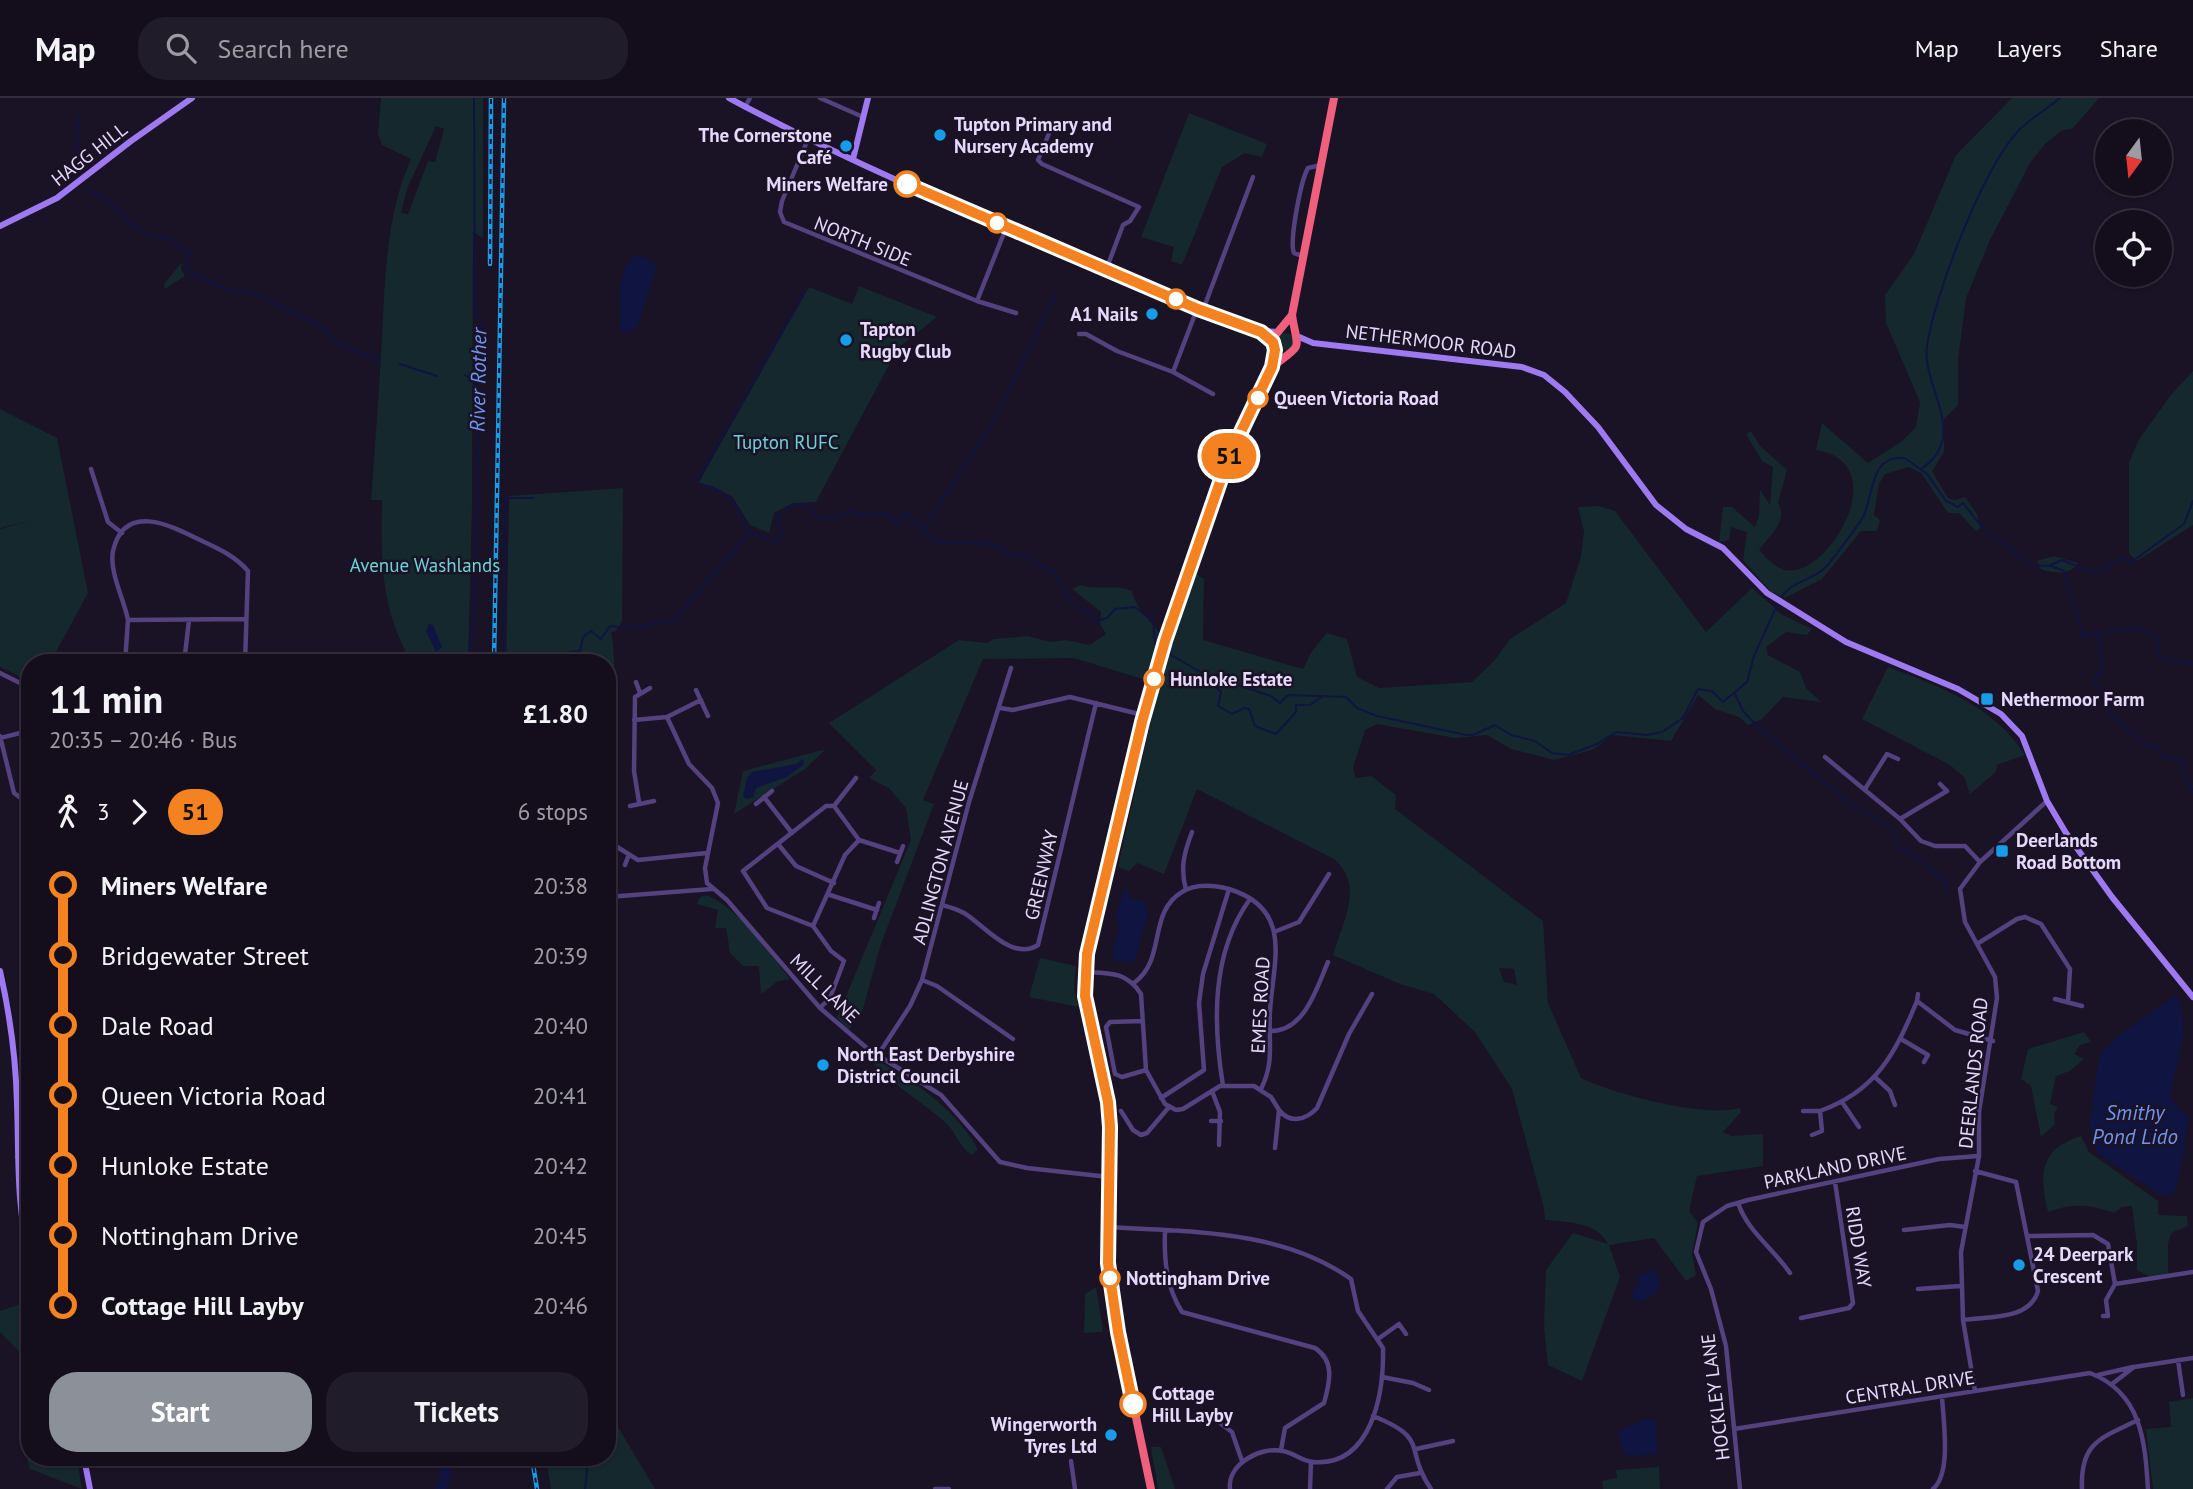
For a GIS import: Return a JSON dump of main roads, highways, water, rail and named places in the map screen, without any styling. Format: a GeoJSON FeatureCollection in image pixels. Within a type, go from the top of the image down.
{"type":"FeatureCollection","features":[{"type":"Feature","properties":{"kind":"highway"},"geometry":{"type":"LineString","coordinates":[[1272,367],[1298,346],[1292,315],[1334,98]]}},
{"type":"Feature","properties":{"kind":"highway"},"geometry":{"type":"LineString","coordinates":[[1151,1489],[1113,1307],[1107,1227],[1108,1102],[1085,996],[1087,954],[1144,715],[1165,641],[1228,459],[1272,367],[1279,331],[1292,315]]}},
{"type":"Feature","properties":{"kind":"highway"},"geometry":{"type":"LineString","coordinates":[[1279,331],[1296,334]]}},
{"type":"Feature","properties":{"kind":"highway"},"geometry":{"type":"LineString","coordinates":[[1274,346],[1287,355]]}},
{"type":"Feature","properties":{"kind":"water"},"geometry":{"type":"Polygon","coordinates":[[[634,256],[644,257],[657,266],[637,327],[628,332],[620,331],[622,281],[624,271],[634,256]]]}},
{"type":"Feature","properties":{"kind":"water"},"geometry":{"type":"Polygon","coordinates":[[[429,624],[433,625],[442,647],[436,652],[426,631],[429,624]]]}},
{"type":"Feature","properties":{"kind":"water"},"geometry":{"type":"Polygon","coordinates":[[[803,759],[804,764],[787,777],[756,788],[753,797],[746,799],[743,796],[747,778],[752,772],[796,764],[803,759]]]}},
{"type":"Feature","properties":{"kind":"water"},"geometry":{"type":"Polygon","coordinates":[[[1126,886],[1130,898],[1144,901],[1148,914],[1135,961],[1115,962],[1112,953],[1119,928],[1116,912],[1126,886]]]}},
{"type":"Feature","properties":{"kind":"water","name":"Smithy Pond Lido"},"geometry":{"type":"Polygon","coordinates":[[[2176,995],[2181,1007],[2183,1031],[2171,1095],[2172,1101],[2189,1117],[2174,1195],[2161,1195],[2098,1154],[2089,1129],[2099,1056],[2119,1035],[2176,995]]]}},
{"type":"Feature","properties":{"kind":"water"},"geometry":{"type":"Polygon","coordinates":[[[1653,1269],[1657,1274],[1660,1289],[1646,1300],[1635,1301],[1631,1294],[1639,1284],[1638,1277],[1653,1269]]]}},
{"type":"Feature","properties":{"kind":"water"},"geometry":{"type":"Polygon","coordinates":[[[1649,1418],[1656,1422],[1657,1454],[1630,1456],[1623,1453],[1618,1431],[1649,1418]]]}},
{"type":"Feature","properties":{"kind":"waterway","name":"River Rother"},"geometry":{"type":"LineString","coordinates":[[470,654],[475,597],[479,400],[476,391],[481,321],[475,312],[474,98]]}},
{"type":"Feature","properties":{"kind":"waterway"},"geometry":{"type":"LineString","coordinates":[[1921,469],[1935,456],[1942,441],[1943,426],[1927,361],[1927,346],[1950,265],[1975,203],[2004,150],[2018,131],[2060,98]]}},
{"type":"Feature","properties":{"kind":"waterway"},"geometry":{"type":"LineString","coordinates":[[76,173],[78,117]]}},
{"type":"Feature","properties":{"kind":"waterway"},"geometry":{"type":"LineString","coordinates":[[85,188],[106,199],[135,228],[150,235],[171,239],[182,250],[192,252],[186,262],[190,272],[232,292],[249,291],[324,328],[341,344],[380,360]]}},
{"type":"Feature","properties":{"kind":"waterway"},"geometry":{"type":"LineString","coordinates":[[696,482],[806,290]]}},
{"type":"Feature","properties":{"kind":"waterway"},"geometry":{"type":"LineString","coordinates":[[922,531],[991,426],[1056,294]]}},
{"type":"Feature","properties":{"kind":"waterway"},"geometry":{"type":"LineString","coordinates":[[400,364],[437,376]]}},
{"type":"Feature","properties":{"kind":"waterway"},"geometry":{"type":"LineString","coordinates":[[465,375],[477,385]]}},
{"type":"Feature","properties":{"kind":"waterway"},"geometry":{"type":"LineString","coordinates":[[1781,598],[1790,588],[1825,568],[1863,517],[1879,469],[1893,459],[1905,458],[1927,474],[1946,501],[1958,507],[1963,503],[1985,531],[2032,565],[2051,566],[2064,571],[2083,637],[2097,633],[2103,669],[2096,677],[2094,685],[2108,696],[2109,713],[2146,745],[2155,745],[2162,757],[2182,760],[2183,773],[2193,792]]}},
{"type":"Feature","properties":{"kind":"waterway"},"geometry":{"type":"LineString","coordinates":[[701,485],[710,486],[725,495],[737,508],[750,532]]}},
{"type":"Feature","properties":{"kind":"waterway"},"geometry":{"type":"LineString","coordinates":[[504,654],[506,498],[533,498]]}},
{"type":"Feature","properties":{"kind":"waterway"},"geometry":{"type":"LineString","coordinates":[[2051,565],[2062,560],[2089,571],[2102,571],[2108,564],[2123,558],[2130,563],[2184,524],[2193,501]]}},
{"type":"Feature","properties":{"kind":"waterway"},"geometry":{"type":"LineString","coordinates":[[564,654],[580,651],[583,637],[591,631],[601,639],[610,626],[627,628],[674,620],[750,532],[772,541],[780,540],[782,533],[777,516],[793,505],[808,506],[818,518],[835,518],[848,511],[878,516],[886,512],[896,524],[900,524],[901,516],[906,513],[936,542],[989,544],[1003,549],[1009,556],[1025,554],[1035,563],[1055,572],[1068,598],[1081,610],[1091,614],[1094,622],[1107,618],[1115,609],[1135,607],[1153,621],[1155,643],[1161,649]]}},
{"type":"Feature","properties":{"kind":"waterway"},"geometry":{"type":"LineString","coordinates":[[345,560],[371,574]]}},
{"type":"Feature","properties":{"kind":"waterway"},"geometry":{"type":"LineString","coordinates":[[1166,652],[1202,673],[1271,696],[1280,703],[1288,695],[1346,697],[1357,708],[1377,716],[1466,735],[1473,735],[1495,725],[1511,735],[1535,741],[1552,753],[1568,755],[1597,744],[1616,732],[1647,735],[1662,732],[1683,718],[1698,689],[1712,691],[1723,702],[1747,682],[1754,656],[1778,603]]}},
{"type":"Feature","properties":{"kind":"waterway"},"geometry":{"type":"LineString","coordinates":[[2097,633],[2138,628],[2157,637],[2159,658],[2193,664]]}},
{"type":"Feature","properties":{"kind":"waterway"},"geometry":{"type":"LineString","coordinates":[[1216,678],[1215,686],[1221,692],[1218,706],[1232,714],[1244,708],[1249,709],[1255,726],[1276,734],[1296,712],[1296,705],[1310,705],[1323,696]]}},
{"type":"Feature","properties":{"kind":"waterway"},"geometry":{"type":"LineString","coordinates":[[1735,694],[1743,711],[1757,726],[1852,805],[1893,829],[1900,848],[1944,878],[1947,891]]}},
{"type":"Feature","properties":{"kind":"waterway","name":"River Rother"},"geometry":{"type":"LineString","coordinates":[[440,1489],[444,1483],[446,1466]]}},
{"type":"Feature","properties":{"kind":"waterway"},"geometry":{"type":"LineString","coordinates":[[585,1489],[586,1466]]}},
{"type":"Feature","properties":{"kind":"railway"},"geometry":{"type":"LineString","coordinates":[[490,264],[491,98]]}},
{"type":"Feature","properties":{"kind":"railway"},"geometry":{"type":"LineString","coordinates":[[494,654],[504,98]]}},
{"type":"Feature","properties":{"kind":"railway"},"geometry":{"type":"LineString","coordinates":[[533,1466],[537,1489]]}},
{"type":"Feature","properties":{"kind":"place","name":"Tupton Primary and Nursery Academy"},"geometry":{"type":"Point","coordinates":[940,135]}},
{"type":"Feature","properties":{"kind":"place","name":"The Cornerstone Café"},"geometry":{"type":"Point","coordinates":[846,146]}},
{"type":"Feature","properties":{"kind":"place","name":"Miners Welfare"},"geometry":{"type":"Point","coordinates":[907,184]}},
{"type":"Feature","properties":{"kind":"place","name":"A1 Nails"},"geometry":{"type":"Point","coordinates":[1152,314]}},
{"type":"Feature","properties":{"kind":"place","name":"Tapton Rugby Club"},"geometry":{"type":"Point","coordinates":[846,340]}},
{"type":"Feature","properties":{"kind":"place","name":"Queen Victoria Road"},"geometry":{"type":"Point","coordinates":[1258,398]}},
{"type":"Feature","properties":{"kind":"place","name":"Hunloke Estate"},"geometry":{"type":"Point","coordinates":[1154,679]}},
{"type":"Feature","properties":{"kind":"place","name":"Nethermoor Farm"},"geometry":{"type":"Point","coordinates":[1987,699]}},
{"type":"Feature","properties":{"kind":"place","name":"Deerlands Road Bottom"},"geometry":{"type":"Point","coordinates":[2002,851]}},
{"type":"Feature","properties":{"kind":"place","name":"North East Derbyshire District Council"},"geometry":{"type":"Point","coordinates":[823,1065]}},
{"type":"Feature","properties":{"kind":"place","name":"24 Deerpark Crescent"},"geometry":{"type":"Point","coordinates":[2019,1265]}},
{"type":"Feature","properties":{"kind":"place","name":"Nottingham Drive"},"geometry":{"type":"Point","coordinates":[1110,1278]}},
{"type":"Feature","properties":{"kind":"place","name":"Cottage Hill Layby"},"geometry":{"type":"Point","coordinates":[1133,1404]}},
{"type":"Feature","properties":{"kind":"place","name":"Wingerworth Tyres Ltd"},"geometry":{"type":"Point","coordinates":[1111,1435]}},
{"type":"Feature","properties":{"kind":"park label","name":"Tupton RUFC"},"geometry":{"type":"Point","coordinates":[786,442]}},
{"type":"Feature","properties":{"kind":"park label","name":"Avenue Washlands"},"geometry":{"type":"Point","coordinates":[425,565]}}]}
